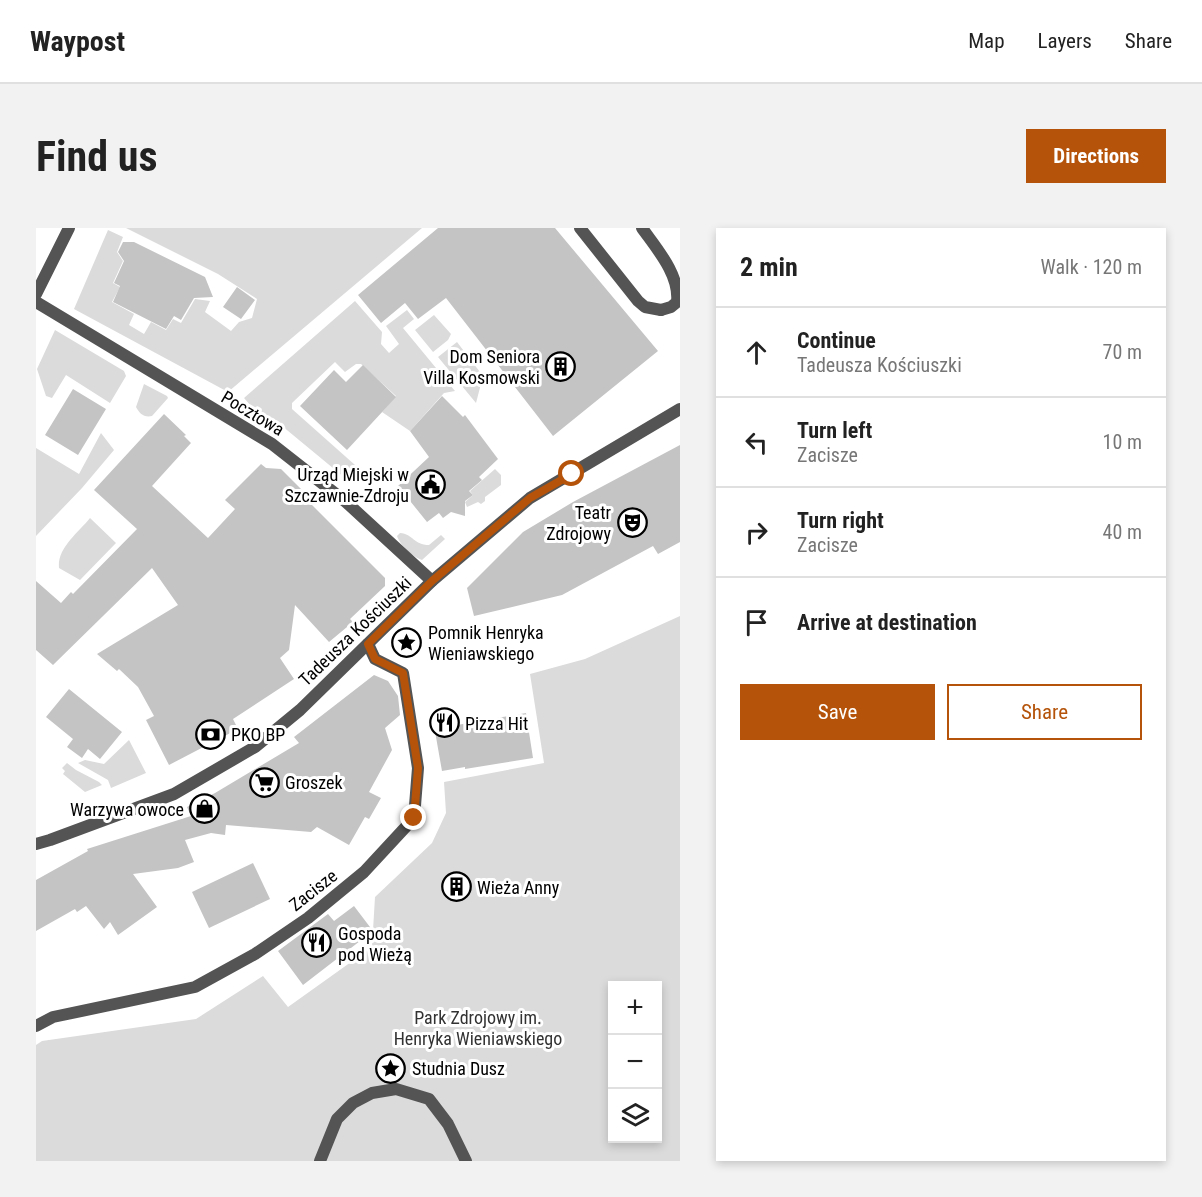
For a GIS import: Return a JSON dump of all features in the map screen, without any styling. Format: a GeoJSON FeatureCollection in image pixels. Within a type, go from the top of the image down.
{"type":"FeatureCollection","features":[{"type":"Feature","properties":{"kind":"street"},"geometry":{"type":"LineString","coordinates":[[36,294],[69,228]]}},
{"type":"Feature","properties":{"kind":"street"},"geometry":{"type":"LineString","coordinates":[[580,228],[638,301],[645,307],[661,310],[677,302],[678,285],[672,272],[642,228]]}},
{"type":"Feature","properties":{"kind":"street","name":"Pocztowa"},"geometry":{"type":"LineString","coordinates":[[36,302],[272,444],[346,502],[432,581]]}},
{"type":"Feature","properties":{"kind":"street","name":"Tadeusza Kościuszki"},"geometry":{"type":"LineString","coordinates":[[36,844],[174,794],[255,747],[300,710],[432,581],[530,498],[680,409]]}},
{"type":"Feature","properties":{"kind":"street","name":"Zacisze"},"geometry":{"type":"LineString","coordinates":[[36,1026],[53,1017],[195,987],[255,954],[308,918],[364,872],[414,818],[418,768],[403,673],[375,659],[368,644]]}},
{"type":"Feature","properties":{"kind":"street"},"geometry":{"type":"LineString","coordinates":[[320,1161],[337,1119],[353,1103],[372,1093],[396,1089],[429,1099],[448,1124],[466,1161]]}},
{"type":"Feature","properties":{"kind":"green space"},"geometry":{"type":"Polygon","coordinates":[[[126,228],[422,228],[228,392],[74,309],[108,230],[123,237],[117,252],[123,261],[113,283],[120,287],[112,302],[134,314],[129,325],[144,334],[151,322],[166,330],[173,319],[181,323],[195,299],[210,301],[205,312],[231,331],[239,322],[252,318],[257,299],[218,274],[126,228]]]}},
{"type":"Feature","properties":{"kind":"green space"},"geometry":{"type":"Polygon","coordinates":[[[355,301],[382,332],[381,344],[389,353],[399,344],[386,326],[407,310],[414,319],[403,328],[455,391],[444,393],[410,431],[382,412],[396,396],[361,364],[356,364],[345,372],[335,362],[292,403],[292,409],[355,465],[345,478],[276,421],[257,413],[244,398],[355,301]]]}},
{"type":"Feature","properties":{"kind":"green space"},"geometry":{"type":"Polygon","coordinates":[[[434,315],[451,334],[448,340],[433,352],[415,330],[434,315]]]}},
{"type":"Feature","properties":{"kind":"green space"},"geometry":{"type":"Polygon","coordinates":[[[55,330],[124,371],[126,376],[110,403],[66,375],[52,398],[46,396],[37,369],[55,330]]]}},
{"type":"Feature","properties":{"kind":"green space"},"geometry":{"type":"Polygon","coordinates":[[[457,342],[483,376],[476,403],[438,357],[457,342]]]}},
{"type":"Feature","properties":{"kind":"green space"},"geometry":{"type":"Polygon","coordinates":[[[144,384],[168,398],[152,416],[142,414],[136,407],[144,384]]]}},
{"type":"Feature","properties":{"kind":"green space"},"geometry":{"type":"Polygon","coordinates":[[[101,433],[114,450],[82,488],[36,536],[36,448],[79,474],[101,433]]]}},
{"type":"Feature","properties":{"kind":"green space"},"geometry":{"type":"Polygon","coordinates":[[[495,469],[501,475],[501,485],[485,497],[485,501],[481,504],[478,502],[467,507],[465,502],[473,495],[470,491],[495,469]]]}},
{"type":"Feature","properties":{"kind":"green space"},"geometry":{"type":"Polygon","coordinates":[[[90,518],[116,543],[80,580],[59,568],[59,561],[65,547],[90,518]]]}},
{"type":"Feature","properties":{"kind":"green space"},"geometry":{"type":"Polygon","coordinates":[[[400,533],[424,545],[429,545],[441,535],[445,539],[422,560],[404,547],[397,536],[400,533]]]}},
{"type":"Feature","properties":{"kind":"green space","name":"Park Zdrojowy im. Henryka Wieniawskiego"},"geometry":{"type":"Polygon","coordinates":[[[680,616],[680,1161],[36,1161],[36,1045],[42,1041],[196,1019],[263,976],[288,1007],[372,947],[375,897],[432,843],[446,813],[444,782],[544,763],[530,674],[585,659],[680,616]]]}},
{"type":"Feature","properties":{"kind":"green space"},"geometry":{"type":"Polygon","coordinates":[[[129,740],[146,773],[111,788],[108,780],[78,763],[85,760],[104,764],[129,740]]]}},
{"type":"Feature","properties":{"kind":"green space"},"geometry":{"type":"Polygon","coordinates":[[[67,763],[102,785],[85,792],[63,774],[65,771],[62,768],[67,763]]]}},
{"type":"Feature","properties":{"kind":"building"},"geometry":{"type":"Polygon","coordinates":[[[438,228],[555,228],[658,351],[553,436],[446,298],[418,319],[405,303],[381,323],[358,295],[438,228]]]}},
{"type":"Feature","properties":{"kind":"building"},"geometry":{"type":"Polygon","coordinates":[[[123,242],[134,242],[205,277],[213,297],[194,298],[181,320],[174,316],[166,329],[113,302],[120,286],[114,283],[124,261],[118,252],[123,242]]]}},
{"type":"Feature","properties":{"kind":"building"},"geometry":{"type":"Polygon","coordinates":[[[237,287],[255,300],[241,319],[223,307],[237,287]]]}},
{"type":"Feature","properties":{"kind":"building"},"geometry":{"type":"Polygon","coordinates":[[[363,365],[396,397],[347,450],[300,406],[334,370],[346,382],[363,365]]]}},
{"type":"Feature","properties":{"kind":"building"},"geometry":{"type":"Polygon","coordinates":[[[73,389],[106,409],[78,455],[45,435],[73,389]]]}},
{"type":"Feature","properties":{"kind":"building"},"geometry":{"type":"Polygon","coordinates":[[[442,396],[463,417],[465,415],[498,459],[479,477],[482,480],[469,491],[473,495],[465,501],[465,516],[451,512],[443,518],[439,513],[427,522],[398,486],[429,457],[410,431],[442,396]]]}},
{"type":"Feature","properties":{"kind":"building"},"geometry":{"type":"Polygon","coordinates":[[[164,414],[191,443],[152,486],[208,538],[235,509],[225,500],[261,464],[266,468],[281,469],[302,490],[301,494],[385,578],[385,586],[350,619],[353,622],[329,642],[295,605],[289,650],[280,658],[294,679],[233,719],[238,729],[169,765],[146,720],[154,716],[138,687],[119,669],[117,671],[97,654],[178,605],[152,568],[53,665],[36,650],[36,581],[61,603],[71,592],[73,594],[137,529],[94,490],[164,414]]]}},
{"type":"Feature","properties":{"kind":"building"},"geometry":{"type":"Polygon","coordinates":[[[680,445],[680,542],[658,554],[653,546],[562,595],[474,616],[467,588],[523,532],[573,502],[680,445]]]}},
{"type":"Feature","properties":{"kind":"building"},"geometry":{"type":"Polygon","coordinates":[[[374,675],[388,681],[398,696],[400,715],[385,728],[392,750],[369,792],[381,798],[369,819],[365,817],[349,845],[317,827],[311,832],[226,825],[225,835],[211,833],[185,840],[194,862],[178,868],[133,874],[157,907],[118,935],[110,922],[104,929],[86,906],[77,912],[75,909],[36,931],[36,880],[88,851],[87,849],[191,816],[187,807],[299,743],[294,737],[374,675]]]}},
{"type":"Feature","properties":{"kind":"building"},"geometry":{"type":"Polygon","coordinates":[[[69,689],[122,732],[100,759],[88,749],[82,758],[67,747],[73,739],[46,717],[69,689]]]}},
{"type":"Feature","properties":{"kind":"building"},"geometry":{"type":"Polygon","coordinates":[[[526,713],[533,758],[442,771],[433,720],[456,716],[457,725],[526,713]]]}},
{"type":"Feature","properties":{"kind":"building"},"geometry":{"type":"Polygon","coordinates":[[[253,863],[270,899],[209,928],[192,892],[253,863]]]}},
{"type":"Feature","properties":{"kind":"building"},"geometry":{"type":"Polygon","coordinates":[[[354,906],[373,931],[303,985],[278,951],[328,914],[334,921],[354,906]]]}},
{"type":"Feature","properties":{"kind":"place","name":"Dom Seniora Villa Kosmowski"},"geometry":{"type":"Point","coordinates":[561,366]}},
{"type":"Feature","properties":{"kind":"place","name":"Urząd Miejski w Szczawnie-Zdroju"},"geometry":{"type":"Point","coordinates":[430,484]}},
{"type":"Feature","properties":{"kind":"place","name":"Teatr Zdrojowy"},"geometry":{"type":"Point","coordinates":[632,522]}},
{"type":"Feature","properties":{"kind":"place","name":"Pomnik Henryka Wieniawskiego"},"geometry":{"type":"Point","coordinates":[407,642]}},
{"type":"Feature","properties":{"kind":"place","name":"Pizza Hit"},"geometry":{"type":"Point","coordinates":[444,723]}},
{"type":"Feature","properties":{"kind":"place","name":"PKO BP"},"geometry":{"type":"Point","coordinates":[210,734]}},
{"type":"Feature","properties":{"kind":"place","name":"Groszek"},"geometry":{"type":"Point","coordinates":[264,782]}},
{"type":"Feature","properties":{"kind":"place","name":"Warzywa owoce"},"geometry":{"type":"Point","coordinates":[205,809]}},
{"type":"Feature","properties":{"kind":"place","name":"Wieża Anny"},"geometry":{"type":"Point","coordinates":[456,887]}},
{"type":"Feature","properties":{"kind":"place","name":"Gospoda pod Wieżą"},"geometry":{"type":"Point","coordinates":[317,943]}},
{"type":"Feature","properties":{"kind":"place","name":"Studnia Dusz"},"geometry":{"type":"Point","coordinates":[391,1068]}},
{"type":"Feature","properties":{"kind":"route"},"geometry":{"type":"LineString","coordinates":[[414,818],[418,768],[403,673],[375,659],[368,644],[432,581],[479,540],[530,498],[572,474]]}}]}
